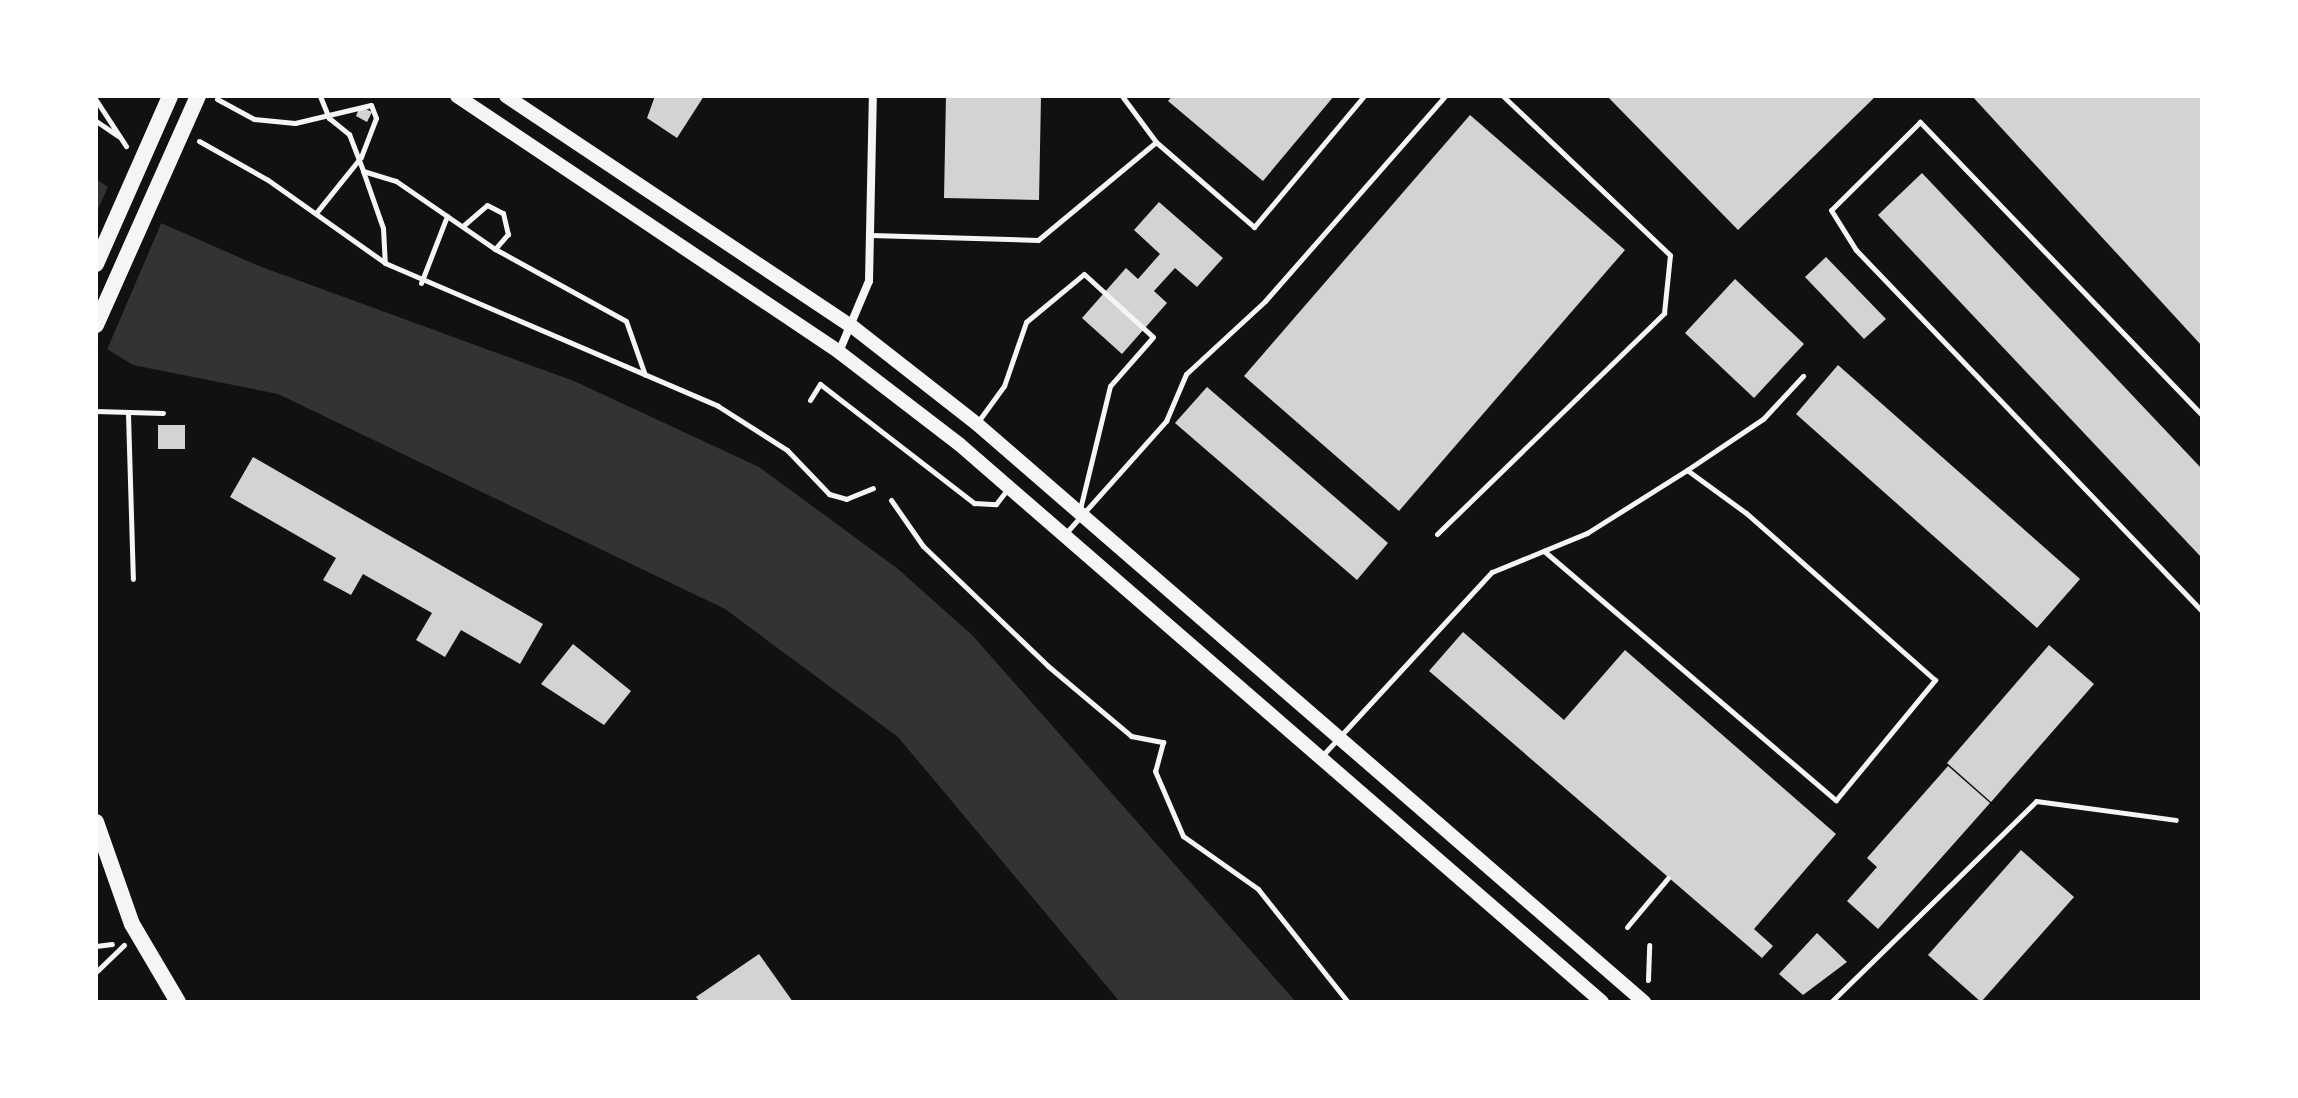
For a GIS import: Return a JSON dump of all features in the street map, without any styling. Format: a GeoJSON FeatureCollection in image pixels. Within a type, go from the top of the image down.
{"type":"FeatureCollection","features":[{"type":"Feature","properties":{"kind":"main road"},"geometry":{"type":"LineString","coordinates":[[96,264],[170,96]]}},
{"type":"Feature","properties":{"kind":"main road"},"geometry":{"type":"LineString","coordinates":[[96,325],[153,194],[206,97]]}},
{"type":"Feature","properties":{"kind":"main road"},"geometry":{"type":"LineString","coordinates":[[96,822],[137,935],[178,1002]]}},
{"type":"Feature","properties":{"kind":"street"},"geometry":{"type":"LineString","coordinates":[[457,96],[839,352],[1008,488],[1602,1002]]}},
{"type":"Feature","properties":{"kind":"street"},"geometry":{"type":"LineString","coordinates":[[506,96],[853,327],[977,424],[1341,736],[1644,1002]]}},
{"type":"Feature","properties":{"kind":"street"},"geometry":{"type":"LineString","coordinates":[[839,352],[853,327],[869,281],[873,96]]}},
{"type":"Feature","properties":{"kind":"lane"},"geometry":{"type":"LineString","coordinates":[[1122,96],[1156,142],[1254,227],[1364,96]]}},
{"type":"Feature","properties":{"kind":"lane"},"geometry":{"type":"LineString","coordinates":[[1063,536],[1166,421],[1186,374],[1265,301],[1445,96]]}},
{"type":"Feature","properties":{"kind":"lane"},"geometry":{"type":"LineString","coordinates":[[1437,534],[1664,313],[1670,255],[1503,96]]}},
{"type":"Feature","properties":{"kind":"lane"},"geometry":{"type":"LineString","coordinates":[[2202,415],[1920,122],[1831,210],[1856,250],[2202,611]]}},
{"type":"Feature","properties":{"kind":"lane"},"geometry":{"type":"LineString","coordinates":[[871,235],[1038,240],[1156,142]]}},
{"type":"Feature","properties":{"kind":"lane"},"geometry":{"type":"LineString","coordinates":[[977,424],[1004,386],[1026,322],[1084,274],[1153,337],[1110,386],[1082,512]]}},
{"type":"Feature","properties":{"kind":"lane"},"geometry":{"type":"LineString","coordinates":[[1321,757],[1492,572],[1544,551],[1687,470],[1763,419],[1803,376]]}},
{"type":"Feature","properties":{"kind":"lane"},"geometry":{"type":"LineString","coordinates":[[810,400],[820,384],[974,503],[996,504],[1008,488]]}},
{"type":"Feature","properties":{"kind":"lane"},"geometry":{"type":"LineString","coordinates":[[96,411],[163,413]]}},
{"type":"Feature","properties":{"kind":"lane"},"geometry":{"type":"LineString","coordinates":[[128,414],[133,579]]}},
{"type":"Feature","properties":{"kind":"lane"},"geometry":{"type":"LineString","coordinates":[[1544,551],[1836,800],[1935,680],[1746,513],[1687,470]]}},
{"type":"Feature","properties":{"kind":"lane"},"geometry":{"type":"LineString","coordinates":[[1831,1002],[2036,801],[2176,820]]}},
{"type":"Feature","properties":{"kind":"path"},"geometry":{"type":"LineString","coordinates":[[320,96],[329,118],[361,157],[383,228],[385,263]]}},
{"type":"Feature","properties":{"kind":"path"},"geometry":{"type":"LineString","coordinates":[[206,97],[254,119],[329,118],[359,102],[371,105],[376,118],[361,157],[316,213]]}},
{"type":"Feature","properties":{"kind":"path"},"geometry":{"type":"LineString","coordinates":[[96,100],[128,150]]}},
{"type":"Feature","properties":{"kind":"path"},"geometry":{"type":"LineString","coordinates":[[96,121],[121,138]]}},
{"type":"Feature","properties":{"kind":"path"},"geometry":{"type":"LineString","coordinates":[[194,138],[316,213],[385,263],[421,283],[533,322],[588,355],[645,376],[754,427],[829,494],[846,499],[873,488]]}},
{"type":"Feature","properties":{"kind":"path"},"geometry":{"type":"LineString","coordinates":[[363,171],[396,181],[495,249],[626,321],[645,376]]}},
{"type":"Feature","properties":{"kind":"path"},"geometry":{"type":"LineString","coordinates":[[464,225],[487,205],[503,213],[508,234],[495,249]]}},
{"type":"Feature","properties":{"kind":"path"},"geometry":{"type":"LineString","coordinates":[[421,283],[447,216]]}},
{"type":"Feature","properties":{"kind":"path"},"geometry":{"type":"LineString","coordinates":[[891,500],[923,546],[1048,666],[1131,736],[1163,742],[1155,771],[1183,836],[1258,889],[1348,1002]]}},
{"type":"Feature","properties":{"kind":"path"},"geometry":{"type":"LineString","coordinates":[[1627,927],[1668,878]]}},
{"type":"Feature","properties":{"kind":"path"},"geometry":{"type":"LineString","coordinates":[[96,972],[137,935]]}},
{"type":"Feature","properties":{"kind":"path"},"geometry":{"type":"LineString","coordinates":[[96,946],[112,944]]}},
{"type":"Feature","properties":{"kind":"path"},"geometry":{"type":"LineString","coordinates":[[1648,986],[1649,945]]}},
{"type":"Feature","properties":{"kind":"shaded area"},"geometry":{"type":"Polygon","coordinates":[[[96,179],[161,223],[259,266],[574,381],[759,467],[898,569],[973,636],[1296,1002],[1120,1002],[898,737],[725,609],[278,394],[133,365],[96,342],[96,179]]]}},
{"type":"Feature","properties":{"kind":"pier"},"geometry":{"type":"Polygon","coordinates":[[[110,182],[163,219],[106,352],[96,346],[96,214],[110,182]]]}},
{"type":"Feature","properties":{"kind":"building"},"geometry":{"type":"Polygon","coordinates":[[[655,96],[704,96],[677,138],[647,118],[655,96]]]}},
{"type":"Feature","properties":{"kind":"building"},"geometry":{"type":"Polygon","coordinates":[[[946,96],[1041,96],[1039,200],[944,198],[946,96]]]}},
{"type":"Feature","properties":{"kind":"building"},"geometry":{"type":"Polygon","coordinates":[[[1172,96],[1334,96],[1263,181],[1168,101],[1172,96]]]}},
{"type":"Feature","properties":{"kind":"building"},"geometry":{"type":"Polygon","coordinates":[[[1607,96],[1876,96],[1738,230],[1607,96]]]}},
{"type":"Feature","properties":{"kind":"building"},"geometry":{"type":"Polygon","coordinates":[[[1972,96],[2202,96],[2202,346],[1972,96]]]}},
{"type":"Feature","properties":{"kind":"building"},"geometry":{"type":"Polygon","coordinates":[[[360,106],[372,112],[367,122],[356,116],[360,106]]]}},
{"type":"Feature","properties":{"kind":"building"},"geometry":{"type":"Polygon","coordinates":[[[1470,115],[1625,250],[1399,511],[1244,376],[1470,115]]]}},
{"type":"Feature","properties":{"kind":"building"},"geometry":{"type":"Polygon","coordinates":[[[1922,173],[2202,469],[2202,558],[1878,215],[1922,173]]]}},
{"type":"Feature","properties":{"kind":"building"},"geometry":{"type":"Polygon","coordinates":[[[1159,202],[1223,258],[1197,287],[1175,268],[1154,291],[1167,303],[1122,354],[1082,318],[1126,268],[1138,279],[1160,254],[1134,230],[1159,202]]]}},
{"type":"Feature","properties":{"kind":"building"},"geometry":{"type":"Polygon","coordinates":[[[1826,257],[1886,319],[1864,339],[1805,277],[1826,257]]]}},
{"type":"Feature","properties":{"kind":"building"},"geometry":{"type":"Polygon","coordinates":[[[1735,279],[1804,344],[1754,398],[1685,333],[1735,279]]]}},
{"type":"Feature","properties":{"kind":"building"},"geometry":{"type":"Polygon","coordinates":[[[1838,365],[2080,579],[2037,628],[1796,414],[1838,365]]]}},
{"type":"Feature","properties":{"kind":"building"},"geometry":{"type":"Polygon","coordinates":[[[1207,387],[1388,543],[1357,580],[1175,423],[1207,387]]]}},
{"type":"Feature","properties":{"kind":"building"},"geometry":{"type":"Polygon","coordinates":[[[158,425],[185,425],[185,449],[158,449],[158,425]]]}},
{"type":"Feature","properties":{"kind":"building"},"geometry":{"type":"Polygon","coordinates":[[[253,457],[543,624],[520,664],[461,630],[445,657],[416,640],[432,613],[363,574],[351,595],[323,580],[336,558],[230,497],[253,457]]]}},
{"type":"Feature","properties":{"kind":"building"},"geometry":{"type":"Polygon","coordinates":[[[1463,632],[1564,720],[1625,650],[1836,834],[1754,929],[1773,946],[1762,958],[1429,671],[1463,632]]]}},
{"type":"Feature","properties":{"kind":"building"},"geometry":{"type":"Polygon","coordinates":[[[573,644],[631,691],[604,725],[541,684],[573,644]]]}},
{"type":"Feature","properties":{"kind":"building"},"geometry":{"type":"Polygon","coordinates":[[[2049,645],[2094,684],[1991,802],[1947,763],[2049,645]]]}},
{"type":"Feature","properties":{"kind":"building"},"geometry":{"type":"Polygon","coordinates":[[[1948,766],[1990,803],[1878,929],[1847,901],[1877,867],[1867,858],[1948,766]]]}},
{"type":"Feature","properties":{"kind":"building"},"geometry":{"type":"Polygon","coordinates":[[[2021,850],[2074,897],[1981,1002],[1928,955],[2021,850]]]}},
{"type":"Feature","properties":{"kind":"building"},"geometry":{"type":"Polygon","coordinates":[[[1817,933],[1847,962],[1803,995],[1779,974],[1817,933]]]}},
{"type":"Feature","properties":{"kind":"building"},"geometry":{"type":"Polygon","coordinates":[[[759,954],[793,1002],[700,1002],[696,997],[759,954]]]}}]}
